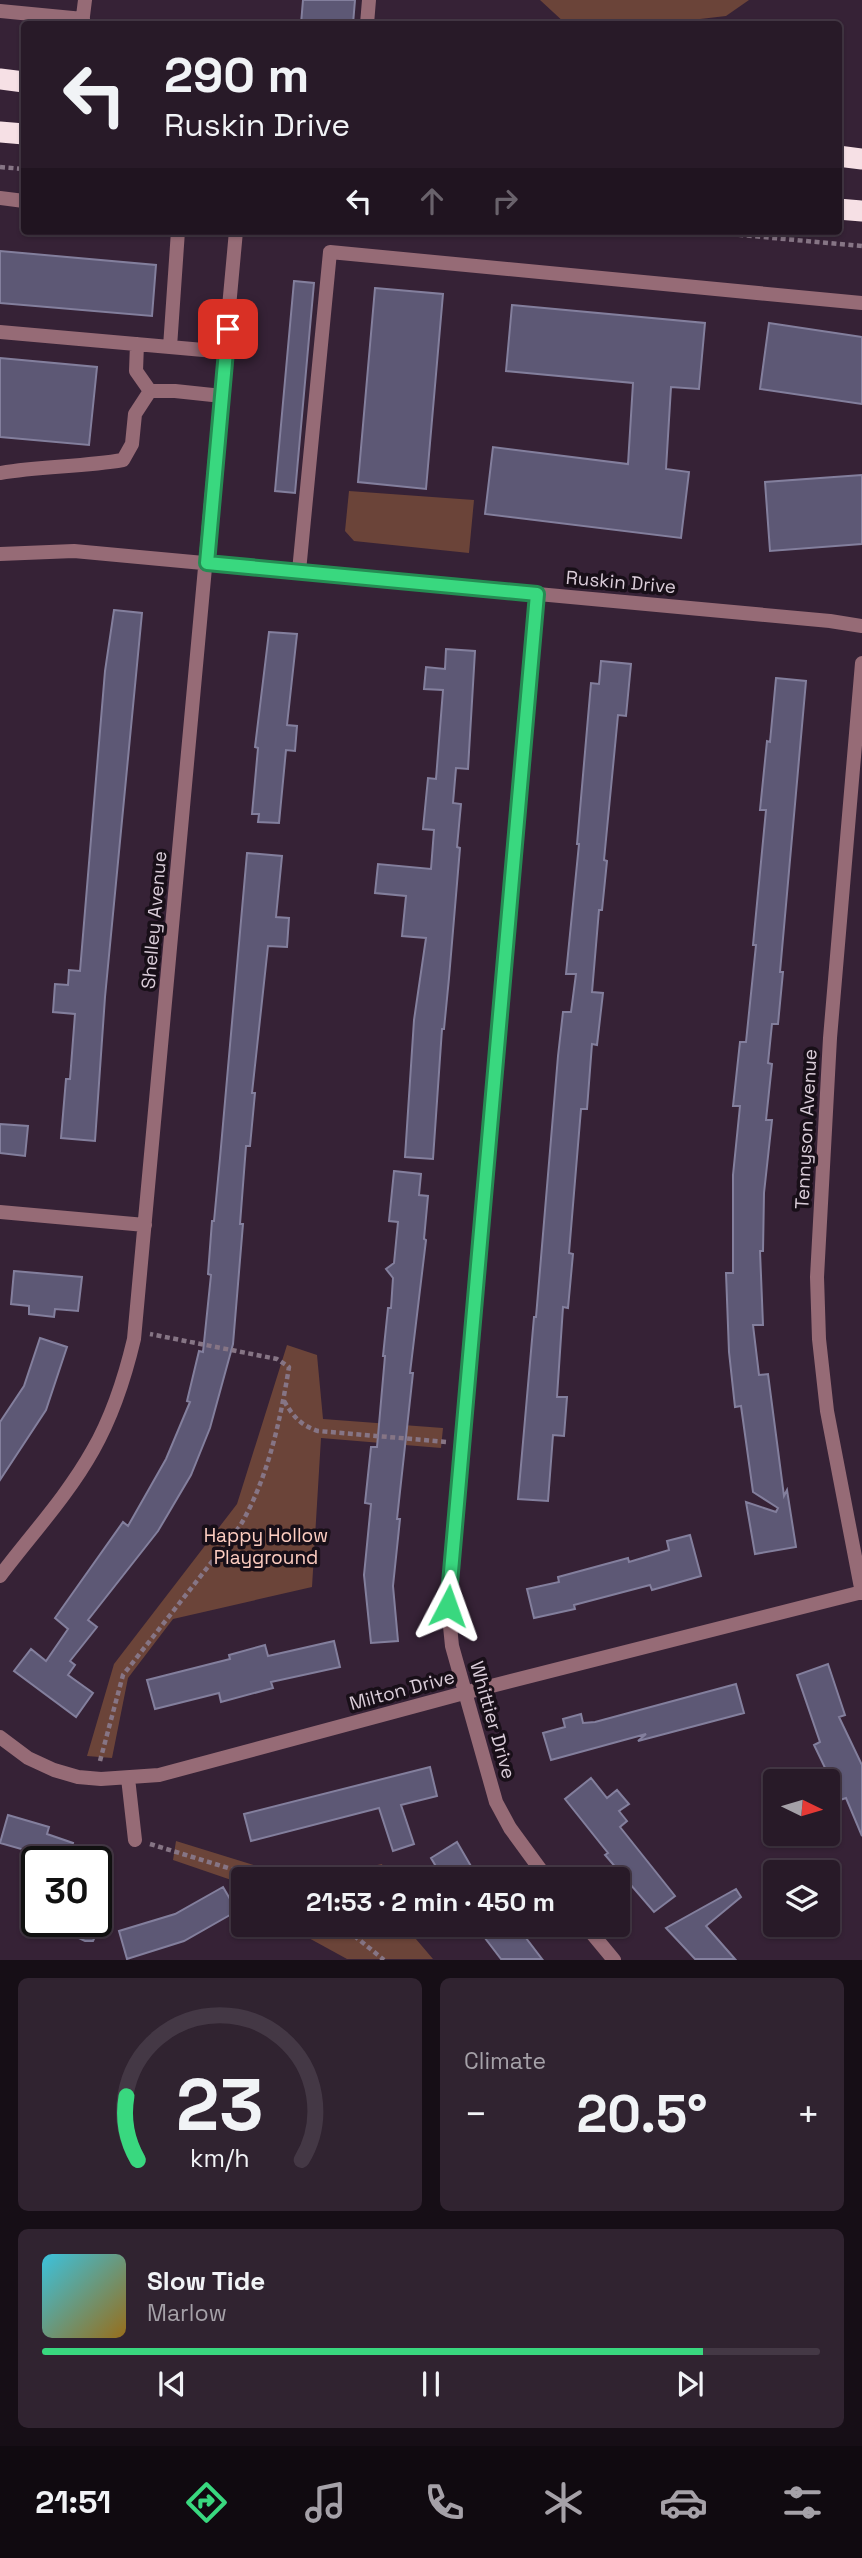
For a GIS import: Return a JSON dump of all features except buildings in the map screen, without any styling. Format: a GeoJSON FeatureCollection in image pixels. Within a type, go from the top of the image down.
{"type":"FeatureCollection","features":[{"type":"Feature","properties":{"kind":"highway"},"geometry":{"type":"LineString","coordinates":[[0,79],[21,82]]}},
{"type":"Feature","properties":{"kind":"highway"},"geometry":{"type":"LineString","coordinates":[[0,132],[21,134]]}},
{"type":"Feature","properties":{"kind":"highway"},"geometry":{"type":"LineString","coordinates":[[842,156],[862,159]]}},
{"type":"Feature","properties":{"kind":"highway"},"geometry":{"type":"LineString","coordinates":[[842,209],[862,211]]}},
{"type":"Feature","properties":{"kind":"street"},"geometry":{"type":"LineString","coordinates":[[83,21],[85,0]]}},
{"type":"Feature","properties":{"kind":"street"},"geometry":{"type":"LineString","coordinates":[[367,21],[369,0]]}},
{"type":"Feature","properties":{"kind":"street"},"geometry":{"type":"LineString","coordinates":[[0,11],[75,21]]}},
{"type":"Feature","properties":{"kind":"street"},"geometry":{"type":"LineString","coordinates":[[0,198],[21,201]]}},
{"type":"Feature","properties":{"kind":"street"},"geometry":{"type":"LineString","coordinates":[[170,347],[178,235]]}},
{"type":"Feature","properties":{"kind":"street","name":"Shelley Avenue"},"geometry":{"type":"LineString","coordinates":[[0,1576],[93,1450],[126,1372],[135,1331],[236,235]]}},
{"type":"Feature","properties":{"kind":"street"},"geometry":{"type":"LineString","coordinates":[[299,571],[330,253],[862,303]]}},
{"type":"Feature","properties":{"kind":"street"},"geometry":{"type":"LineString","coordinates":[[0,332],[226,352]]}},
{"type":"Feature","properties":{"kind":"street"},"geometry":{"type":"LineString","coordinates":[[137,344],[136,371],[150,391]]}},
{"type":"Feature","properties":{"kind":"street"},"geometry":{"type":"LineString","coordinates":[[150,391],[222,396]]}},
{"type":"Feature","properties":{"kind":"street"},"geometry":{"type":"LineString","coordinates":[[0,473],[36,467],[94,465],[123,460],[132,444],[135,414],[150,391]]}},
{"type":"Feature","properties":{"kind":"street","name":"Ruskin Drive"},"geometry":{"type":"LineString","coordinates":[[0,554],[74,551],[862,626]]}},
{"type":"Feature","properties":{"kind":"street","name":"Whittier Drive"},"geometry":{"type":"LineString","coordinates":[[537,594],[448,1606],[452,1646],[496,1802],[510,1828],[538,1867]]}},
{"type":"Feature","properties":{"kind":"street","name":"Tennyson Avenue"},"geometry":{"type":"LineString","coordinates":[[862,663],[830,1038],[817,1277],[819,1339],[827,1411],[862,1593]]}},
{"type":"Feature","properties":{"kind":"street"},"geometry":{"type":"LineString","coordinates":[[0,1212],[145,1225]]}},
{"type":"Feature","properties":{"kind":"street","name":"Milton Drive"},"geometry":{"type":"LineString","coordinates":[[0,1737],[28,1758],[78,1777],[95,1779],[159,1775],[464,1693],[862,1593]]}},
{"type":"Feature","properties":{"kind":"street"},"geometry":{"type":"LineString","coordinates":[[128,1778],[135,1840]]}},
{"type":"Feature","properties":{"kind":"street"},"geometry":{"type":"LineString","coordinates":[[595,1937],[614,1959]]}},
{"type":"Feature","properties":{"kind":"path"},"geometry":{"type":"LineString","coordinates":[[0,167],[21,169]]}},
{"type":"Feature","properties":{"kind":"path"},"geometry":{"type":"LineString","coordinates":[[740,235],[862,246]]}},
{"type":"Feature","properties":{"kind":"path"},"geometry":{"type":"LineString","coordinates":[[95,1779],[122,1675],[249,1511],[262,1483],[284,1401],[289,1367],[277,1359],[135,1331]]}},
{"type":"Feature","properties":{"kind":"path"},"geometry":{"type":"LineString","coordinates":[[284,1401],[294,1417],[305,1426],[318,1431],[461,1443]]}},
{"type":"Feature","properties":{"kind":"path"},"geometry":{"type":"LineString","coordinates":[[135,1840],[231,1869]]}},
{"type":"Feature","properties":{"kind":"path"},"geometry":{"type":"LineString","coordinates":[[356,1937],[384,1959]]}},
{"type":"Feature","properties":{"kind":"green space"},"geometry":{"type":"Polygon","coordinates":[[[540,0],[749,0],[726,16],[683,21],[563,21],[540,0]]]}},
{"type":"Feature","properties":{"kind":"green space"},"geometry":{"type":"Polygon","coordinates":[[[349,491],[474,500],[469,553],[354,541],[345,531],[349,491]]]}},
{"type":"Feature","properties":{"kind":"green space","name":"Happy Hollow Playground"},"geometry":{"type":"Polygon","coordinates":[[[287,1345],[317,1355],[323,1419],[443,1428],[441,1448],[321,1438],[312,1587],[173,1619],[128,1678],[112,1758],[87,1756],[114,1664],[237,1504],[287,1345]]]}},
{"type":"Feature","properties":{"kind":"green space"},"geometry":{"type":"Polygon","coordinates":[[[176,1841],[260,1867],[231,1867],[231,1880],[173,1860],[176,1841]]]}},
{"type":"Feature","properties":{"kind":"green space"},"geometry":{"type":"Polygon","coordinates":[[[307,1937],[414,1937],[433,1959],[347,1959],[307,1937]]]}},
{"type":"Feature","properties":{"kind":"route"},"geometry":{"type":"LineString","coordinates":[[228,329],[207,563],[537,594],[448,1606]]}}]}
